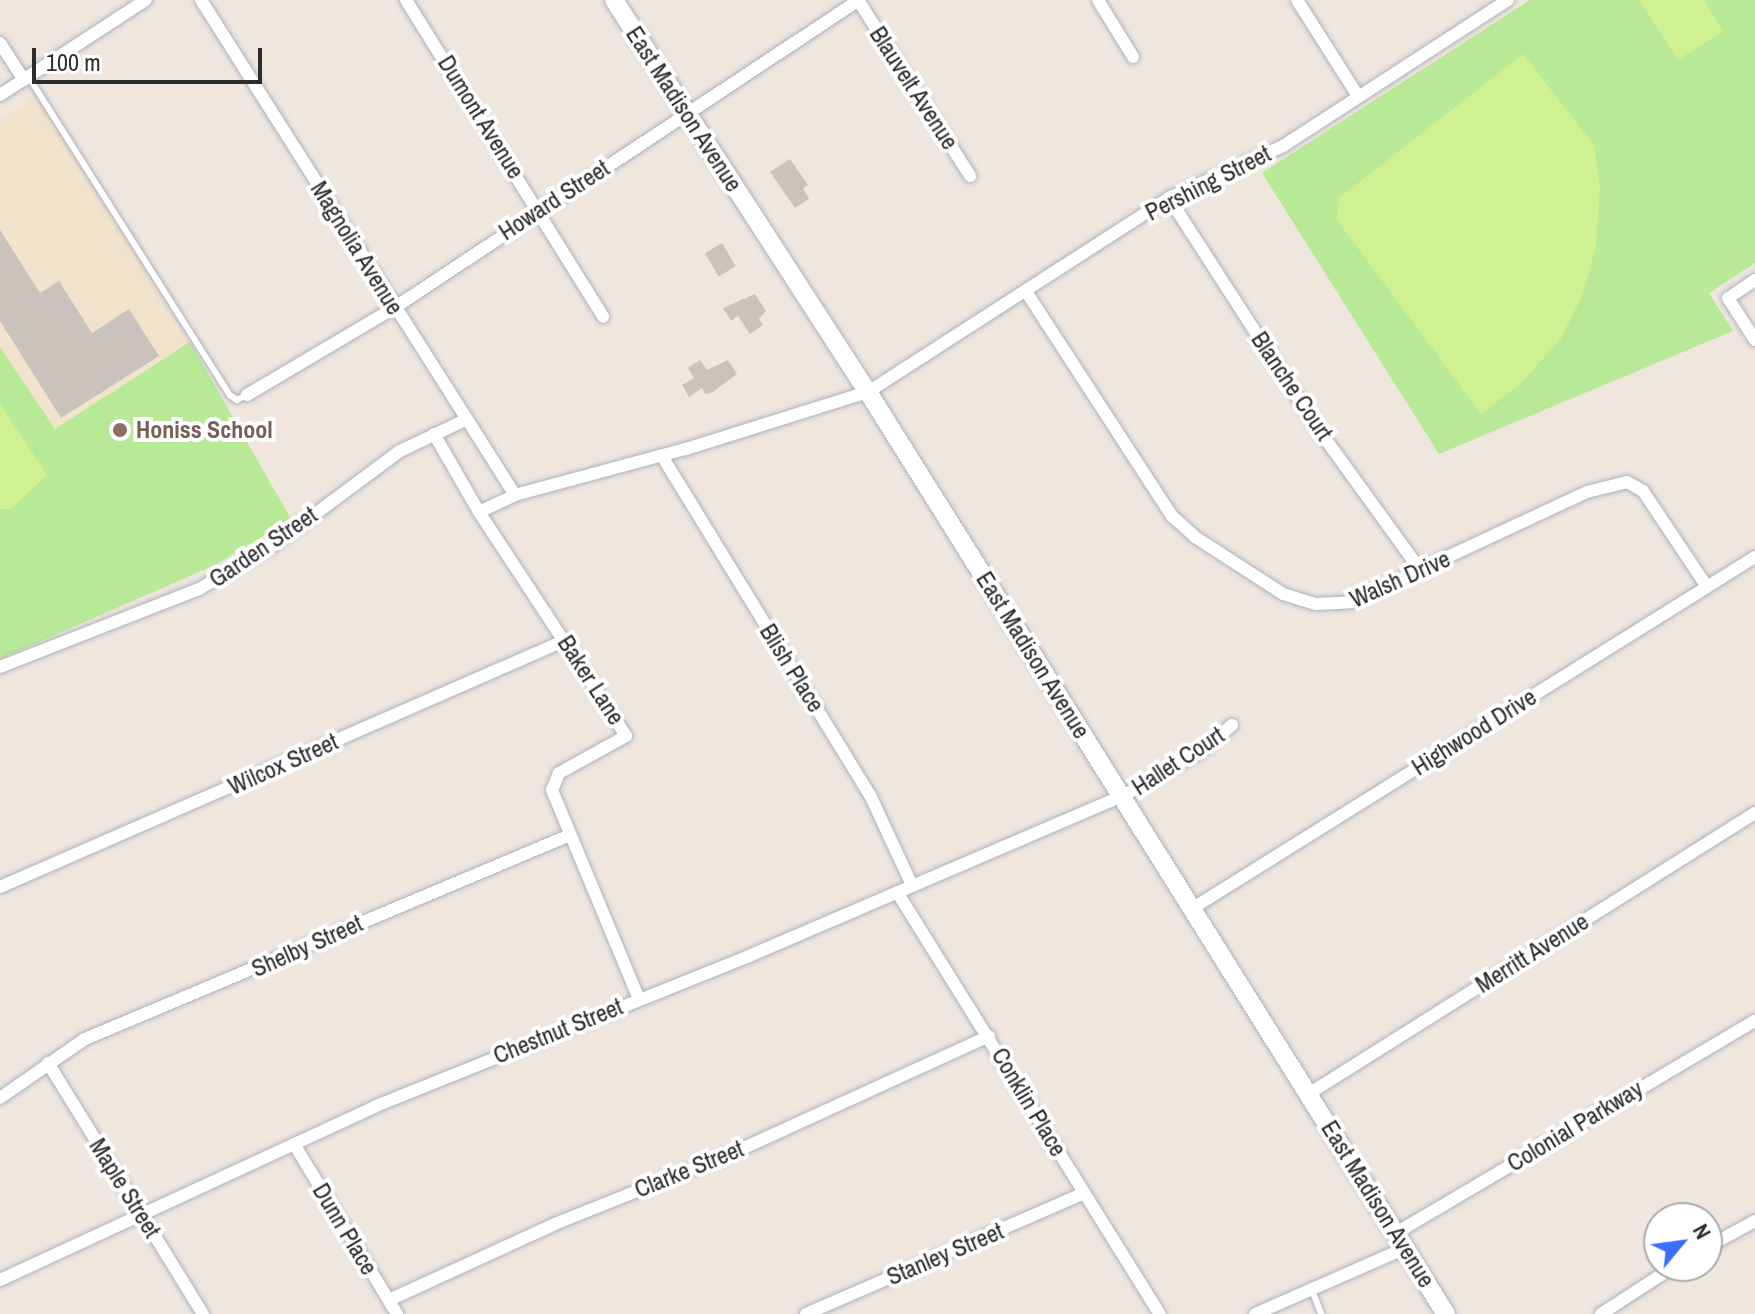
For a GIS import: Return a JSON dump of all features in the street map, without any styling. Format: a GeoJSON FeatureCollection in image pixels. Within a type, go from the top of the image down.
{"type":"FeatureCollection","features":[{"type":"Feature","properties":{"kind":"main road","name":"East Madison Avenue"},"geometry":{"type":"LineString","coordinates":[[614,0],[868,392],[1446,1314]]}},
{"type":"Feature","properties":{"kind":"street"},"geometry":{"type":"LineString","coordinates":[[0,95],[146,0]]}},
{"type":"Feature","properties":{"kind":"street","name":"Magnolia Avenue"},"geometry":{"type":"LineString","coordinates":[[201,0],[515,495]]}},
{"type":"Feature","properties":{"kind":"street","name":"Dumont Avenue"},"geometry":{"type":"LineString","coordinates":[[406,0],[539,209],[603,317]]}},
{"type":"Feature","properties":{"kind":"street","name":"Howard Street"},"geometry":{"type":"LineString","coordinates":[[247,395],[394,308],[858,0]]}},
{"type":"Feature","properties":{"kind":"street","name":"Blauvelt Avenue"},"geometry":{"type":"LineString","coordinates":[[858,0],[970,176]]}},
{"type":"Feature","properties":{"kind":"street"},"geometry":{"type":"LineString","coordinates":[[1098,0],[1133,57]]}},
{"type":"Feature","properties":{"kind":"street"},"geometry":{"type":"LineString","coordinates":[[1297,0],[1358,96]]}},
{"type":"Feature","properties":{"kind":"street","name":"Pershing Street"},"geometry":{"type":"LineString","coordinates":[[868,392],[1027,293],[1169,198],[1244,167],[1508,0]]}},
{"type":"Feature","properties":{"kind":"street"},"geometry":{"type":"LineString","coordinates":[[0,43],[26,78]]}},
{"type":"Feature","properties":{"kind":"street","name":"Blanche Court"},"geometry":{"type":"LineString","coordinates":[[1169,198],[1316,426],[1421,571]]}},
{"type":"Feature","properties":{"kind":"street"},"geometry":{"type":"LineString","coordinates":[[1755,280],[1728,298],[1755,340]]}},
{"type":"Feature","properties":{"kind":"street","name":"Walsh Drive"},"geometry":{"type":"LineString","coordinates":[[1027,293],[1151,491],[1195,537],[1283,594],[1316,604],[1351,602],[1587,492],[1627,482],[1643,491],[1707,587]]}},
{"type":"Feature","properties":{"kind":"street"},"geometry":{"type":"LineString","coordinates":[[479,512],[515,495],[662,456],[868,392]]}},
{"type":"Feature","properties":{"kind":"street","name":"Garden Street"},"geometry":{"type":"LineString","coordinates":[[0,667],[199,589],[272,546],[400,451],[467,419]]}},
{"type":"Feature","properties":{"kind":"street","name":"Baker Lane"},"geometry":{"type":"LineString","coordinates":[[434,434],[479,512],[566,640],[626,736],[554,780],[555,799],[639,999]]}},
{"type":"Feature","properties":{"kind":"street","name":"Blish Place"},"geometry":{"type":"LineString","coordinates":[[662,456],[870,795],[912,885]]}},
{"type":"Feature","properties":{"kind":"street","name":"Highwood Drive"},"geometry":{"type":"LineString","coordinates":[[1193,908],[1755,557]]}},
{"type":"Feature","properties":{"kind":"street","name":"Wilcox Street"},"geometry":{"type":"LineString","coordinates":[[0,887],[566,640]]}},
{"type":"Feature","properties":{"kind":"street","name":"Hallet Court"},"geometry":{"type":"LineString","coordinates":[[1123,796],[1200,752],[1232,725]]}},
{"type":"Feature","properties":{"kind":"street","name":"Chestnut Street"},"geometry":{"type":"LineString","coordinates":[[0,1280],[294,1144],[1123,796]]}},
{"type":"Feature","properties":{"kind":"street","name":"Merritt Avenue"},"geometry":{"type":"LineString","coordinates":[[1310,1093],[1755,813]]}},
{"type":"Feature","properties":{"kind":"street","name":"Shelby Street"},"geometry":{"type":"LineString","coordinates":[[0,1098],[85,1039],[570,835]]}},
{"type":"Feature","properties":{"kind":"street","name":"Conklin Place"},"geometry":{"type":"LineString","coordinates":[[897,892],[1160,1314]]}},
{"type":"Feature","properties":{"kind":"street","name":"Colonial Parkway"},"geometry":{"type":"LineString","coordinates":[[1255,1314],[1312,1290],[1400,1240],[1755,1021]]}},
{"type":"Feature","properties":{"kind":"street","name":"Clarke Street"},"geometry":{"type":"LineString","coordinates":[[389,1300],[557,1223],[737,1151],[989,1036]]}},
{"type":"Feature","properties":{"kind":"street","name":"Maple Street"},"geometry":{"type":"LineString","coordinates":[[48,1063],[203,1314]]}},
{"type":"Feature","properties":{"kind":"street","name":"Dunn Place"},"geometry":{"type":"LineString","coordinates":[[294,1144],[397,1314]]}},
{"type":"Feature","properties":{"kind":"street","name":"Stanley Street"},"geometry":{"type":"LineString","coordinates":[[806,1314],[1084,1193]]}},
{"type":"Feature","properties":{"kind":"street"},"geometry":{"type":"LineString","coordinates":[[1723,1238],[1755,1221]]}},
{"type":"Feature","properties":{"kind":"street"},"geometry":{"type":"LineString","coordinates":[[1601,1314],[1650,1282]]}},
{"type":"Feature","properties":{"kind":"lane"},"geometry":{"type":"LineString","coordinates":[[26,78],[230,395],[237,400],[247,395]]}},
{"type":"Feature","properties":{"kind":"lane"},"geometry":{"type":"LineString","coordinates":[[1312,1290],[1321,1314]]}},
{"type":"Feature","properties":{"kind":"shaded area","name":"Honiss School"},"geometry":{"type":"Polygon","coordinates":[[[43,92],[291,519],[215,565],[0,659],[0,120],[43,92]]]}},
{"type":"Feature","properties":{"kind":"green space"},"geometry":{"type":"Polygon","coordinates":[[[1530,0],[1755,0],[1755,263],[1709,293],[1733,331],[1439,454],[1262,173],[1530,0]]]}},
{"type":"Feature","properties":{"kind":"green space"},"geometry":{"type":"Polygon","coordinates":[[[1639,0],[1704,0],[1723,31],[1678,60],[1639,0]]]}},
{"type":"Feature","properties":{"kind":"green space"},"geometry":{"type":"Polygon","coordinates":[[[1523,54],[1594,145],[1600,188],[1596,246],[1583,294],[1560,340],[1520,384],[1481,414],[1337,220],[1339,198],[1523,54]]]}},
{"type":"Feature","properties":{"kind":"green space","name":"Honiss School"},"geometry":{"type":"Polygon","coordinates":[[[190,342],[291,519],[215,565],[0,659],[0,347],[55,429],[190,342]]]}},
{"type":"Feature","properties":{"kind":"green space"},"geometry":{"type":"Polygon","coordinates":[[[0,404],[47,475],[11,509],[0,509],[0,404]]]}},
{"type":"Feature","properties":{"kind":"building"},"geometry":{"type":"Polygon","coordinates":[[[790,159],[808,185],[803,188],[809,199],[795,208],[770,172],[790,159]]]}},
{"type":"Feature","properties":{"kind":"building"},"geometry":{"type":"Polygon","coordinates":[[[0,230],[40,293],[59,281],[92,333],[129,309],[159,356],[61,418],[0,321],[0,230]]]}},
{"type":"Feature","properties":{"kind":"building"},"geometry":{"type":"Polygon","coordinates":[[[722,243],[736,266],[719,276],[705,253],[722,243]]]}},
{"type":"Feature","properties":{"kind":"building"},"geometry":{"type":"Polygon","coordinates":[[[755,294],[766,311],[759,319],[763,325],[750,334],[738,316],[731,321],[723,308],[755,294]]]}},
{"type":"Feature","properties":{"kind":"building"},"geometry":{"type":"Polygon","coordinates":[[[700,360],[707,370],[728,360],[737,374],[713,392],[705,394],[702,388],[689,397],[682,385],[694,378],[688,368],[700,360]]]}},
{"type":"Feature","properties":{"kind":"place","name":"Honiss School"},"geometry":{"type":"Point","coordinates":[120,430]}}]}
